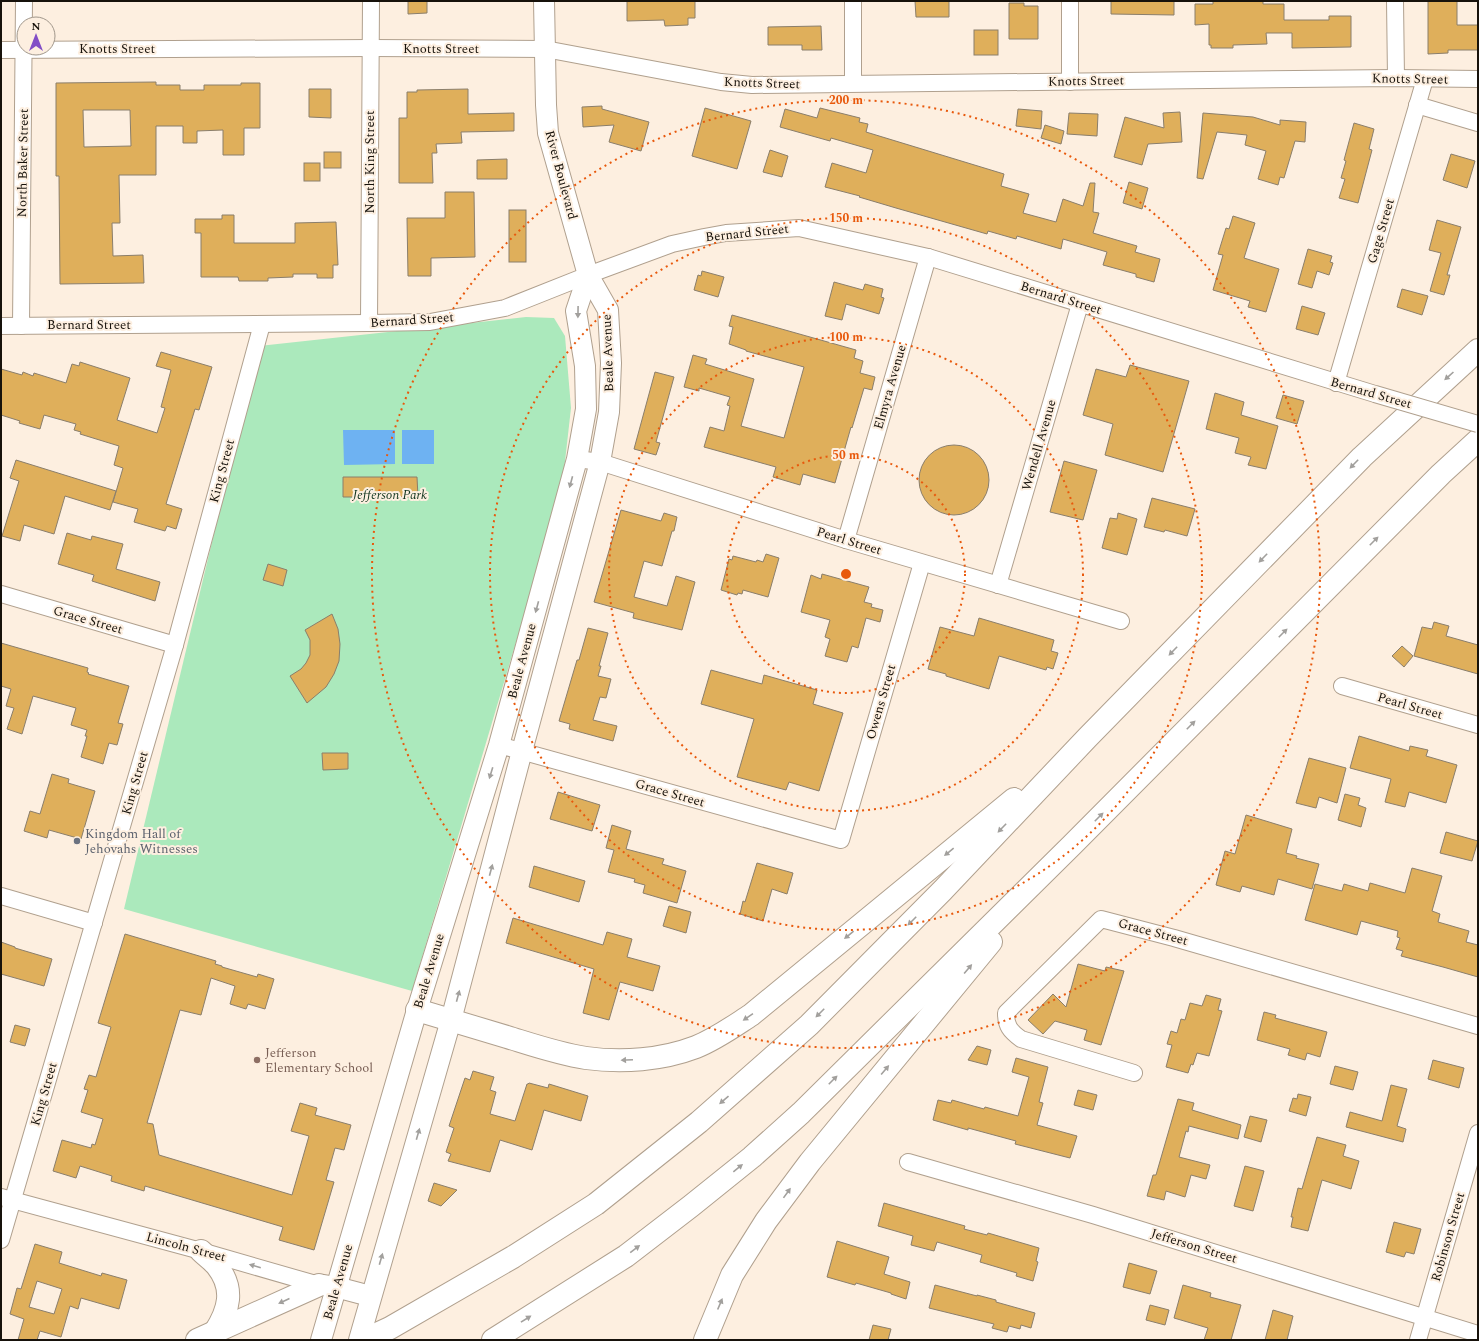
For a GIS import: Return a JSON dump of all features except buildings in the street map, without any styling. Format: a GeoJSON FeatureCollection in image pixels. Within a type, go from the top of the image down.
{"type":"FeatureCollection","features":[{"type":"Feature","properties":{"kind":"highway"},"geometry":{"type":"LineString","coordinates":[[362,1335],[390,1328],[513,1257],[596,1204],[699,1122],[809,1025],[943,890],[1087,738],[1362,457],[1478,350]]}},
{"type":"Feature","properties":{"kind":"highway"},"geometry":{"type":"LineString","coordinates":[[493,1340],[626,1256],[752,1157],[800,1113],[1072,845],[1441,474],[1478,440]]}},
{"type":"Feature","properties":{"kind":"highway"},"geometry":{"type":"LineString","coordinates":[[417,1010],[554,1052],[585,1058],[613,1060],[645,1059],[676,1053],[697,1046],[728,1030],[751,1015],[1087,738]]}},
{"type":"Feature","properties":{"kind":"highway"},"geometry":{"type":"LineString","coordinates":[[705,1340],[732,1275],[766,1221],[806,1168],[1072,845]]}},
{"type":"Feature","properties":{"kind":"highway"},"geometry":{"type":"LineString","coordinates":[[201,1251],[217,1266],[225,1280],[230,1299],[221,1322],[206,1336]]}},
{"type":"Feature","properties":{"kind":"highway"},"geometry":{"type":"LineString","coordinates":[[206,1336],[328,1286]]}},
{"type":"Feature","properties":{"kind":"main road","name":"River Boulevard"},"geometry":{"type":"LineString","coordinates":[[544,1],[544,50],[548,133],[588,275]]}},
{"type":"Feature","properties":{"kind":"main road","name":"Beale Avenue"},"geometry":{"type":"LineString","coordinates":[[321,1340],[328,1317],[328,1286],[500,745],[577,459],[586,409],[585,366],[576,311],[588,275]]}},
{"type":"Feature","properties":{"kind":"main road","name":"Beale Avenue"},"geometry":{"type":"LineString","coordinates":[[362,1335],[370,1296],[451,1020],[600,462],[609,405],[611,363],[608,310],[588,275]]}},
{"type":"Feature","properties":{"kind":"main road","name":"Lincoln Street"},"geometry":{"type":"LineString","coordinates":[[328,1286],[370,1296]]}},
{"type":"Feature","properties":{"kind":"street","name":"North Baker Street"},"geometry":{"type":"LineString","coordinates":[[24,1],[24,16]]}},
{"type":"Feature","properties":{"kind":"street","name":"North King Street"},"geometry":{"type":"LineString","coordinates":[[369,323],[371,1]]}},
{"type":"Feature","properties":{"kind":"street"},"geometry":{"type":"LineString","coordinates":[[853,1],[853,83]]}},
{"type":"Feature","properties":{"kind":"street"},"geometry":{"type":"LineString","coordinates":[[1070,1],[1070,82]]}},
{"type":"Feature","properties":{"kind":"street"},"geometry":{"type":"LineString","coordinates":[[1395,1],[1396,78]]}},
{"type":"Feature","properties":{"kind":"street","name":"Knotts Street"},"geometry":{"type":"LineString","coordinates":[[56,50],[371,48],[544,50],[721,82],[752,85],[1396,78],[1478,79]]}},
{"type":"Feature","properties":{"kind":"street","name":"Knotts Street"},"geometry":{"type":"LineString","coordinates":[[1,50],[16,50]]}},
{"type":"Feature","properties":{"kind":"street","name":"North Baker Street"},"geometry":{"type":"LineString","coordinates":[[21,326],[24,56]]}},
{"type":"Feature","properties":{"kind":"street","name":"Gage Street"},"geometry":{"type":"LineString","coordinates":[[1336,383],[1425,79]]}},
{"type":"Feature","properties":{"kind":"street"},"geometry":{"type":"LineString","coordinates":[[1417,105],[1478,123]]}},
{"type":"Feature","properties":{"kind":"street","name":"Bernard Street"},"geometry":{"type":"LineString","coordinates":[[1,326],[430,322],[505,308],[672,244],[704,236],[799,228],[928,257],[1336,383],[1478,424]]}},
{"type":"Feature","properties":{"kind":"street","name":"Elmyra Avenue"},"geometry":{"type":"LineString","coordinates":[[846,540],[928,257]]}},
{"type":"Feature","properties":{"kind":"street","name":"Wendell Avenue"},"geometry":{"type":"LineString","coordinates":[[998,585],[1080,304]]}},
{"type":"Feature","properties":{"kind":"street","name":"King Street"},"geometry":{"type":"LineString","coordinates":[[1,1240],[7,1199],[94,923],[175,645],[262,324]]}},
{"type":"Feature","properties":{"kind":"street","name":"Pearl Street"},"geometry":{"type":"LineString","coordinates":[[577,459],[600,462],[846,540],[1121,621]]}},
{"type":"Feature","properties":{"kind":"street","name":"Owens Street"},"geometry":{"type":"LineString","coordinates":[[841,840],[922,563]]}},
{"type":"Feature","properties":{"kind":"street","name":"Grace Street"},"geometry":{"type":"LineString","coordinates":[[1,594],[175,645]]}},
{"type":"Feature","properties":{"kind":"street","name":"Pearl Street"},"geometry":{"type":"LineString","coordinates":[[1342,686],[1478,725]]}},
{"type":"Feature","properties":{"kind":"street","name":"Grace Street"},"geometry":{"type":"LineString","coordinates":[[500,745],[841,840]]}},
{"type":"Feature","properties":{"kind":"street"},"geometry":{"type":"LineString","coordinates":[[1,896],[94,923]]}},
{"type":"Feature","properties":{"kind":"street","name":"Grace Street"},"geometry":{"type":"LineString","coordinates":[[1134,1073],[1020,1039],[1011,1032],[1006,1022],[1006,1013],[1101,919],[1174,938],[1478,1026]]}},
{"type":"Feature","properties":{"kind":"street","name":"Robinson Street"},"geometry":{"type":"LineString","coordinates":[[1418,1340],[1478,1133]]}},
{"type":"Feature","properties":{"kind":"street","name":"Jefferson Street"},"geometry":{"type":"LineString","coordinates":[[908,1162],[1093,1215],[1478,1334]]}},
{"type":"Feature","properties":{"kind":"street","name":"Lincoln Street"},"geometry":{"type":"LineString","coordinates":[[7,1199],[328,1286]]}},
{"type":"Feature","properties":{"kind":"green space","name":"Jefferson Park"},"geometry":{"type":"Polygon","coordinates":[[[526,317],[554,318],[565,336],[571,408],[562,488],[412,991],[124,909],[259,346],[526,317]]]}},
{"type":"Feature","properties":{"kind":"water"},"geometry":{"type":"Polygon","coordinates":[[[343,430],[395,430],[395,464],[344,465],[343,430]]]}},
{"type":"Feature","properties":{"kind":"water"},"geometry":{"type":"Polygon","coordinates":[[[402,430],[434,430],[434,464],[402,464],[402,430]]]}},
{"type":"Feature","properties":{"kind":"place","name":"Kingdom Hall of Jehovahs Witnesses"},"geometry":{"type":"Point","coordinates":[77,841]}},
{"type":"Feature","properties":{"kind":"place","name":"Jefferson Elementary School"},"geometry":{"type":"Point","coordinates":[257,1060]}}]}
